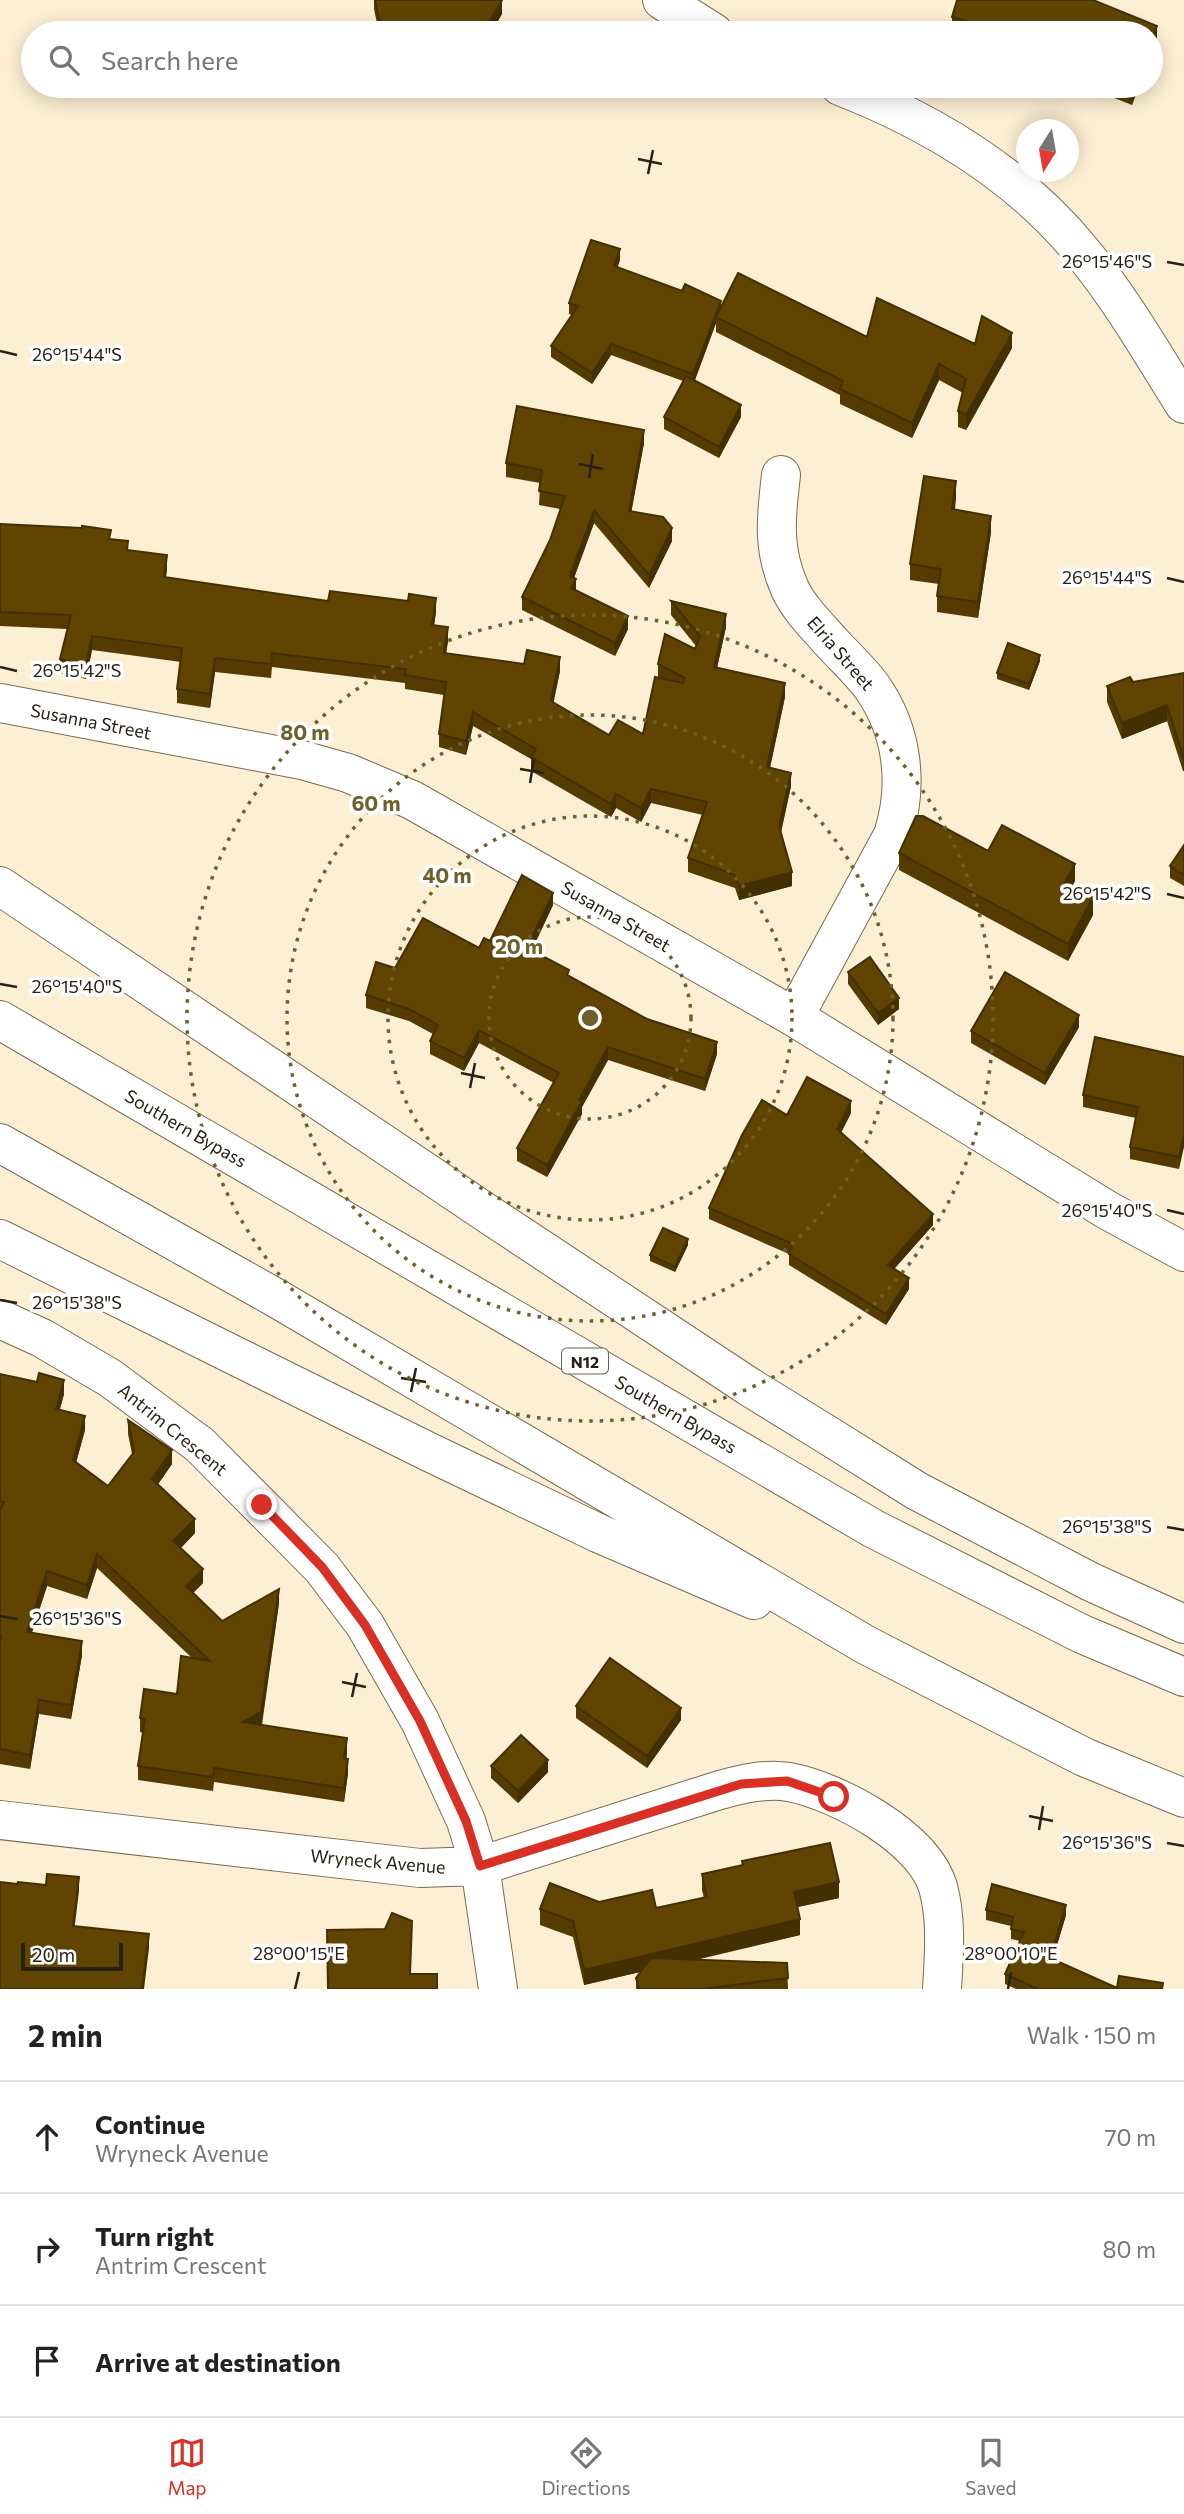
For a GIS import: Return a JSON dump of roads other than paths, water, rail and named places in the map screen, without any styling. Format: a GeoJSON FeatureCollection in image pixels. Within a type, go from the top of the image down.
{"type":"FeatureCollection","features":[{"type":"Feature","properties":{"kind":"main road"},"geometry":{"type":"LineString","coordinates":[[662,0],[695,21]]}},
{"type":"Feature","properties":{"kind":"main road"},"geometry":{"type":"LineString","coordinates":[[869,98],[895,109],[964,147],[1043,211],[1083,253],[1184,404]]}},
{"type":"Feature","properties":{"kind":"main road","name":"Elria Street"},"geometry":{"type":"LineString","coordinates":[[781,475],[775,524],[779,554],[791,590],[805,613],[872,687],[897,739],[901,765],[900,812],[893,835],[794,1017]]}},
{"type":"Feature","properties":{"kind":"main road","name":"Susanna Street"},"geometry":{"type":"LineString","coordinates":[[0,703],[302,760],[374,783],[412,800],[794,1017],[1107,1210],[1184,1252]]}},
{"type":"Feature","properties":{"kind":"main road"},"geometry":{"type":"LineString","coordinates":[[0,886],[748,1386],[917,1491],[1091,1582],[1184,1624]]}},
{"type":"Feature","properties":{"kind":"main road","name":"Southern Bypass"},"geometry":{"type":"LineString","coordinates":[[0,1020],[874,1529],[1082,1634],[1184,1677]]}},
{"type":"Feature","properties":{"kind":"main road"},"geometry":{"type":"LineString","coordinates":[[0,1143],[276,1298],[866,1645],[1084,1757],[1184,1797]]}},
{"type":"Feature","properties":{"kind":"main road"},"geometry":{"type":"LineString","coordinates":[[0,1239],[598,1533],[708,1582],[866,1645]]}},
{"type":"Feature","properties":{"kind":"main road","name":"Antrim Crescent"},"geometry":{"type":"LineString","coordinates":[[0,1319],[42,1338],[110,1378],[200,1445],[322,1567],[365,1625],[420,1721],[466,1821],[480,1866],[498,1989]]}},
{"type":"Feature","properties":{"kind":"main road","name":"Wryneck Avenue"},"geometry":{"type":"LineString","coordinates":[[0,1821],[420,1868],[480,1866],[741,1784],[787,1781],[834,1797],[867,1815],[900,1837],[927,1863],[937,1886],[943,1915],[943,1989]]}}]}
